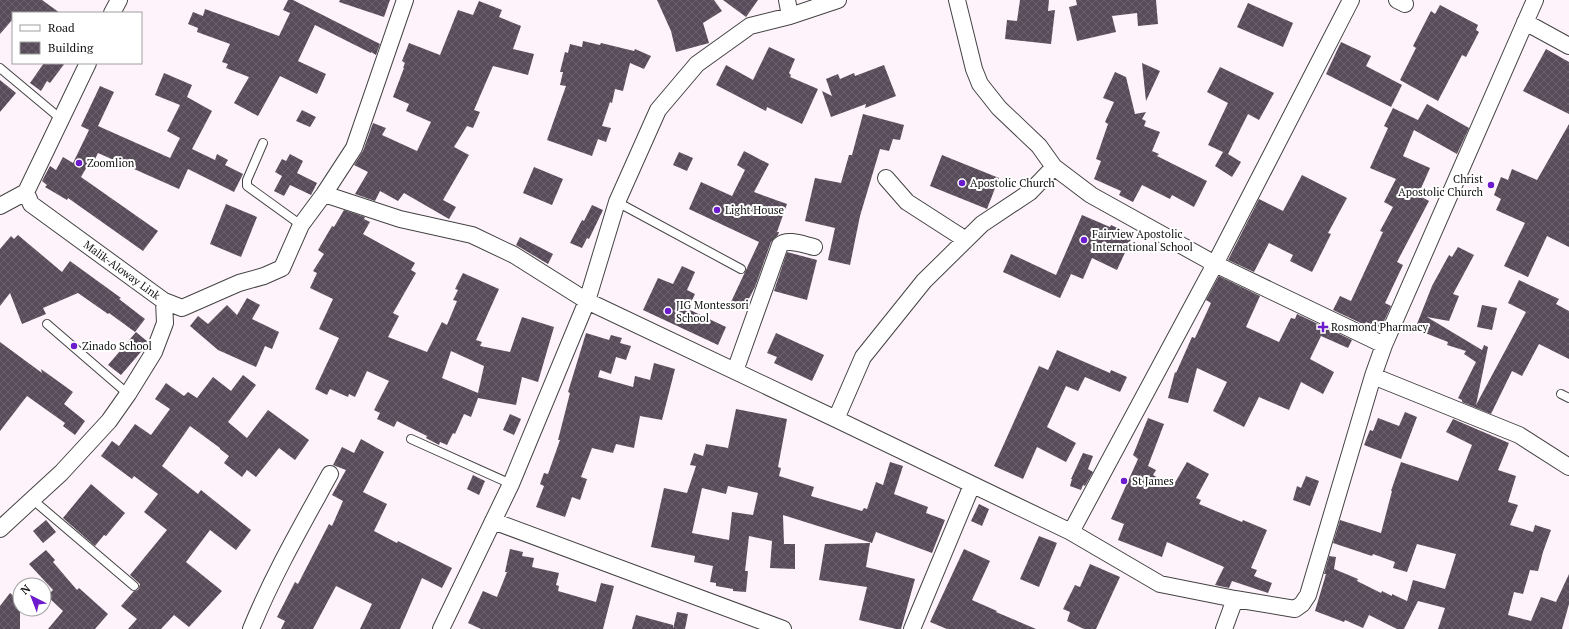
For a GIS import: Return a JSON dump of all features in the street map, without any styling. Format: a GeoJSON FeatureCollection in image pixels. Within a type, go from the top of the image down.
{"type":"FeatureCollection","features":[{"type":"Feature","properties":{"kind":"street"},"geometry":{"type":"LineString","coordinates":[[112,12],[118,0]]}},
{"type":"Feature","properties":{"kind":"street"},"geometry":{"type":"LineString","coordinates":[[164,301],[182,308],[239,283],[264,276],[282,268],[302,225],[354,148],[405,0]]}},
{"type":"Feature","properties":{"kind":"street"},"geometry":{"type":"LineString","coordinates":[[787,0],[790,16]]}},
{"type":"Feature","properties":{"kind":"street"},"geometry":{"type":"LineString","coordinates":[[441,629],[511,484],[587,301],[617,202],[658,110],[697,64],[750,26],[790,16],[838,0]]}},
{"type":"Feature","properties":{"kind":"street"},"geometry":{"type":"LineString","coordinates":[[957,0],[974,69],[980,84],[999,108],[1038,146],[1054,167],[1091,195],[1215,264],[1384,345]]}},
{"type":"Feature","properties":{"kind":"street"},"geometry":{"type":"LineString","coordinates":[[1071,532],[1215,264],[1351,0]]}},
{"type":"Feature","properties":{"kind":"street"},"geometry":{"type":"LineString","coordinates":[[324,194],[400,219],[472,235],[514,255],[587,301],[1071,532],[1160,584],[1295,609],[1302,604],[1308,595],[1373,376],[1384,345],[1535,0]]}},
{"type":"Feature","properties":{"kind":"street"},"geometry":{"type":"LineString","coordinates":[[1525,22],[1569,46]]}},
{"type":"Feature","properties":{"kind":"street"},"geometry":{"type":"LineString","coordinates":[[0,206],[26,192],[88,64]]}},
{"type":"Feature","properties":{"kind":"street"},"geometry":{"type":"LineString","coordinates":[[836,419],[863,357],[924,281],[982,224],[1030,192],[1054,167]]}},
{"type":"Feature","properties":{"kind":"street"},"geometry":{"type":"LineString","coordinates":[[886,178],[907,202],[966,240]]}},
{"type":"Feature","properties":{"kind":"street","name":"Malik-Aloway Link"},"geometry":{"type":"LineString","coordinates":[[0,529],[61,474],[110,421],[154,352],[165,323],[164,301],[31,204],[26,192]]}},
{"type":"Feature","properties":{"kind":"street"},"geometry":{"type":"LineString","coordinates":[[735,371],[780,245],[783,242],[788,242],[814,247]]}},
{"type":"Feature","properties":{"kind":"street"},"geometry":{"type":"LineString","coordinates":[[1373,376],[1519,435],[1569,467]]}},
{"type":"Feature","properties":{"kind":"street"},"geometry":{"type":"LineString","coordinates":[[251,629],[260,606],[295,536],[330,474]]}},
{"type":"Feature","properties":{"kind":"street"},"geometry":{"type":"LineString","coordinates":[[912,629],[972,485]]}},
{"type":"Feature","properties":{"kind":"street"},"geometry":{"type":"LineString","coordinates":[[492,521],[783,629]]}},
{"type":"Feature","properties":{"kind":"street"},"geometry":{"type":"LineString","coordinates":[[1224,629],[1235,599]]}},
{"type":"Feature","properties":{"kind":"lane"},"geometry":{"type":"LineString","coordinates":[[0,68],[61,119]]}},
{"type":"Feature","properties":{"kind":"lane"},"geometry":{"type":"LineString","coordinates":[[264,143],[246,180],[247,186],[302,225]]}},
{"type":"Feature","properties":{"kind":"lane"},"geometry":{"type":"LineString","coordinates":[[617,202],[741,269]]}},
{"type":"Feature","properties":{"kind":"lane"},"geometry":{"type":"LineString","coordinates":[[47,324],[128,394]]}},
{"type":"Feature","properties":{"kind":"lane"},"geometry":{"type":"LineString","coordinates":[[1561,394],[1569,398]]}},
{"type":"Feature","properties":{"kind":"lane"},"geometry":{"type":"LineString","coordinates":[[411,439],[511,484]]}},
{"type":"Feature","properties":{"kind":"lane"},"geometry":{"type":"LineString","coordinates":[[33,500],[134,586]]}},
{"type":"Feature","properties":{"kind":"building"},"geometry":{"type":"Polygon","coordinates":[[[0,0],[42,0],[59,12],[12,12],[12,20],[0,34],[0,0]]]}},
{"type":"Feature","properties":{"kind":"building"},"geometry":{"type":"Polygon","coordinates":[[[288,0],[293,0],[380,44],[376,55],[315,25],[298,61],[326,74],[317,94],[280,76],[258,116],[234,103],[249,77],[226,68],[228,64],[222,62],[230,44],[197,32],[198,28],[188,24],[193,12],[203,16],[205,9],[279,36],[290,13],[283,10],[288,0]]]}},
{"type":"Feature","properties":{"kind":"building"},"geometry":{"type":"Polygon","coordinates":[[[340,0],[390,0],[384,17],[339,2],[340,0]]]}},
{"type":"Feature","properties":{"kind":"building"},"geometry":{"type":"Polygon","coordinates":[[[657,0],[714,0],[722,11],[703,23],[709,43],[676,52],[671,31],[657,0]]]}},
{"type":"Feature","properties":{"kind":"building"},"geometry":{"type":"Polygon","coordinates":[[[723,0],[758,0],[746,17],[723,0]]]}},
{"type":"Feature","properties":{"kind":"building"},"geometry":{"type":"Polygon","coordinates":[[[1020,0],[1049,0],[1048,11],[1055,10],[1051,44],[1005,39],[1007,20],[1017,21],[1020,0]]]}},
{"type":"Feature","properties":{"kind":"building"},"geometry":{"type":"Polygon","coordinates":[[[1076,0],[1156,0],[1158,24],[1138,26],[1137,13],[1112,16],[1116,32],[1077,41],[1069,7],[1077,5],[1076,0]]]}},
{"type":"Feature","properties":{"kind":"building"},"geometry":{"type":"Polygon","coordinates":[[[479,1],[502,10],[499,17],[521,26],[513,49],[534,54],[528,75],[493,66],[474,110],[480,112],[473,128],[467,126],[454,147],[469,155],[443,200],[456,207],[449,219],[404,193],[398,201],[380,191],[375,201],[355,194],[368,172],[354,165],[363,151],[373,123],[386,128],[382,135],[417,151],[431,122],[406,111],[409,104],[393,97],[404,68],[405,63],[402,61],[409,43],[440,55],[458,10],[473,15],[479,1]]]}},
{"type":"Feature","properties":{"kind":"building"},"geometry":{"type":"Polygon","coordinates":[[[1248,3],[1293,23],[1283,47],[1237,27],[1248,3]]]}},
{"type":"Feature","properties":{"kind":"building"},"geometry":{"type":"Polygon","coordinates":[[[1440,5],[1478,25],[1476,30],[1479,32],[1466,57],[1462,55],[1438,101],[1400,80],[1416,48],[1413,46],[1431,11],[1435,14],[1440,5]]]}},
{"type":"Feature","properties":{"kind":"building"},"geometry":{"type":"Polygon","coordinates":[[[583,41],[600,45],[601,43],[634,51],[635,49],[651,56],[644,69],[630,63],[623,91],[615,89],[612,103],[610,102],[602,126],[611,128],[606,142],[598,139],[592,156],[547,140],[566,86],[560,85],[563,72],[560,72],[565,52],[568,53],[570,44],[582,47],[583,41]]]}},
{"type":"Feature","properties":{"kind":"building"},"geometry":{"type":"Polygon","coordinates":[[[1341,42],[1371,56],[1366,66],[1402,85],[1391,107],[1326,74],[1341,42]]]}},
{"type":"Feature","properties":{"kind":"building"},"geometry":{"type":"Polygon","coordinates":[[[769,47],[795,59],[789,73],[791,75],[790,77],[818,89],[802,124],[767,107],[766,111],[716,85],[726,65],[753,80],[769,47]]]}},
{"type":"Feature","properties":{"kind":"building"},"geometry":{"type":"Polygon","coordinates":[[[1546,49],[1569,62],[1569,114],[1523,91],[1546,49]]]}},
{"type":"Feature","properties":{"kind":"building"},"geometry":{"type":"Polygon","coordinates":[[[1142,63],[1160,71],[1146,101],[1142,63]]]}},
{"type":"Feature","properties":{"kind":"building"},"geometry":{"type":"Polygon","coordinates":[[[43,64],[64,64],[50,83],[47,81],[41,91],[30,83],[43,64]]]}},
{"type":"Feature","properties":{"kind":"building"},"geometry":{"type":"Polygon","coordinates":[[[884,65],[896,96],[865,108],[866,104],[831,117],[822,91],[832,96],[826,79],[838,74],[840,79],[854,73],[855,76],[884,65]]]}},
{"type":"Feature","properties":{"kind":"building"},"geometry":{"type":"Polygon","coordinates":[[[1220,67],[1274,93],[1259,120],[1248,114],[1228,154],[1241,162],[1232,177],[1215,166],[1223,152],[1208,145],[1228,103],[1207,92],[1220,67]]]}},
{"type":"Feature","properties":{"kind":"building"},"geometry":{"type":"Polygon","coordinates":[[[1115,72],[1126,77],[1135,114],[1146,112],[1142,119],[1146,121],[1144,126],[1160,132],[1152,151],[1159,154],[1157,156],[1207,181],[1194,207],[1172,195],[1170,199],[1142,185],[1133,202],[1119,195],[1121,191],[1094,179],[1101,161],[1096,159],[1108,124],[1105,122],[1114,102],[1103,98],[1115,72]]]}},
{"type":"Feature","properties":{"kind":"building"},"geometry":{"type":"Polygon","coordinates":[[[164,73],[192,85],[187,97],[212,111],[192,149],[215,160],[217,154],[228,160],[225,165],[243,174],[234,192],[188,169],[179,189],[98,153],[95,159],[92,158],[81,177],[158,231],[143,251],[68,198],[67,200],[45,187],[47,185],[42,181],[50,166],[56,170],[63,157],[73,163],[89,130],[81,126],[100,86],[114,92],[98,126],[170,158],[180,138],[167,131],[180,105],[155,95],[164,73]]]}},
{"type":"Feature","properties":{"kind":"building"},"geometry":{"type":"Polygon","coordinates":[[[0,80],[16,93],[0,112],[0,80]]]}},
{"type":"Feature","properties":{"kind":"building"},"geometry":{"type":"Polygon","coordinates":[[[1427,104],[1469,128],[1457,154],[1414,130],[1403,156],[1430,168],[1418,195],[1429,201],[1397,262],[1403,265],[1385,303],[1391,306],[1381,328],[1366,322],[1365,325],[1333,310],[1340,296],[1351,301],[1383,232],[1380,231],[1393,207],[1384,202],[1396,179],[1370,168],[1388,128],[1384,126],[1393,108],[1418,120],[1427,104]]]}},
{"type":"Feature","properties":{"kind":"building"},"geometry":{"type":"Polygon","coordinates":[[[302,110],[316,117],[310,127],[296,121],[302,110]]]}},
{"type":"Feature","properties":{"kind":"building"},"geometry":{"type":"Polygon","coordinates":[[[863,114],[904,125],[900,140],[893,139],[889,151],[880,149],[860,216],[850,265],[828,260],[835,228],[805,221],[815,178],[841,183],[849,155],[852,155],[863,114]]]}},
{"type":"Feature","properties":{"kind":"building"},"geometry":{"type":"Polygon","coordinates":[[[1569,124],[1569,247],[1547,236],[1528,277],[1504,266],[1525,223],[1496,210],[1501,199],[1494,195],[1501,177],[1508,180],[1512,169],[1537,180],[1569,124]]]}},
{"type":"Feature","properties":{"kind":"building"},"geometry":{"type":"Polygon","coordinates":[[[744,151],[769,164],[754,192],[787,204],[777,232],[779,232],[778,235],[771,242],[755,287],[744,308],[731,302],[759,242],[689,209],[701,182],[732,196],[745,170],[737,165],[744,151]]]}},
{"type":"Feature","properties":{"kind":"building"},"geometry":{"type":"Polygon","coordinates":[[[679,152],[693,158],[687,171],[673,165],[679,152]]]}},
{"type":"Feature","properties":{"kind":"building"},"geometry":{"type":"Polygon","coordinates":[[[290,154],[303,161],[297,173],[317,183],[311,195],[290,185],[284,196],[274,191],[282,176],[275,172],[282,159],[286,161],[290,154]]]}},
{"type":"Feature","properties":{"kind":"building"},"geometry":{"type":"Polygon","coordinates":[[[942,155],[999,178],[987,209],[930,186],[942,155]]]}},
{"type":"Feature","properties":{"kind":"building"},"geometry":{"type":"Polygon","coordinates":[[[534,167],[563,179],[552,205],[523,193],[534,167]]]}},
{"type":"Feature","properties":{"kind":"building"},"geometry":{"type":"Polygon","coordinates":[[[1302,175],[1347,198],[1328,233],[1331,234],[1312,272],[1290,261],[1293,255],[1269,243],[1254,272],[1228,260],[1259,199],[1283,211],[1302,175]]]}},
{"type":"Feature","properties":{"kind":"building"},"geometry":{"type":"Polygon","coordinates":[[[226,204],[257,217],[241,257],[210,244],[226,204]]]}},
{"type":"Feature","properties":{"kind":"building"},"geometry":{"type":"Polygon","coordinates":[[[592,205],[603,210],[589,239],[587,238],[582,248],[570,243],[592,205]]]}},
{"type":"Feature","properties":{"kind":"building"},"geometry":{"type":"Polygon","coordinates":[[[344,210],[365,217],[364,219],[370,222],[363,234],[415,263],[411,270],[416,273],[393,313],[399,316],[388,337],[427,352],[442,322],[447,325],[457,301],[453,300],[458,290],[455,289],[463,273],[499,289],[476,340],[482,342],[480,346],[510,352],[522,317],[554,327],[538,382],[522,377],[516,405],[478,398],[471,417],[464,414],[455,434],[453,433],[447,445],[440,442],[439,445],[426,438],[427,436],[397,421],[394,427],[377,419],[380,413],[374,410],[389,381],[367,371],[355,397],[349,394],[348,397],[330,389],[327,395],[315,389],[339,338],[319,329],[333,299],[310,288],[317,273],[313,271],[324,254],[318,250],[332,226],[334,227],[344,210]],[[451,351],[442,378],[478,393],[484,366],[451,351]]]}},
{"type":"Feature","properties":{"kind":"building"},"geometry":{"type":"Polygon","coordinates":[[[1082,215],[1110,227],[1111,225],[1133,235],[1117,270],[1092,258],[1083,279],[1071,274],[1060,298],[1003,272],[1011,254],[1056,275],[1082,215]]]}},
{"type":"Feature","properties":{"kind":"building"},"geometry":{"type":"Polygon","coordinates":[[[18,235],[62,272],[70,261],[121,298],[119,299],[145,319],[135,332],[78,293],[43,308],[46,314],[22,324],[10,293],[0,306],[0,249],[11,236],[14,239],[18,235]]]}},
{"type":"Feature","properties":{"kind":"building"},"geometry":{"type":"Polygon","coordinates":[[[520,237],[553,254],[548,264],[516,245],[520,237]]]}},
{"type":"Feature","properties":{"kind":"building"},"geometry":{"type":"Polygon","coordinates":[[[1458,247],[1474,255],[1453,294],[1459,296],[1449,321],[1427,317],[1482,350],[1484,345],[1488,347],[1476,405],[1526,312],[1508,303],[1519,280],[1559,299],[1556,304],[1569,311],[1569,359],[1539,344],[1522,376],[1512,371],[1491,414],[1462,402],[1462,400],[1458,398],[1476,362],[1464,354],[1466,351],[1447,345],[1448,342],[1415,329],[1432,286],[1449,255],[1452,257],[1458,247]]]}},
{"type":"Feature","properties":{"kind":"building"},"geometry":{"type":"Polygon","coordinates":[[[787,252],[817,260],[807,300],[774,291],[787,252]]]}},
{"type":"Feature","properties":{"kind":"building"},"geometry":{"type":"Polygon","coordinates":[[[682,266],[695,272],[687,290],[695,294],[688,309],[726,327],[718,345],[643,310],[658,278],[673,284],[682,266]]]}},
{"type":"Feature","properties":{"kind":"building"},"geometry":{"type":"Polygon","coordinates":[[[1219,276],[1260,296],[1246,327],[1279,342],[1291,318],[1295,319],[1297,314],[1352,340],[1348,348],[1321,336],[1310,359],[1334,372],[1323,394],[1301,382],[1289,410],[1259,397],[1244,427],[1213,411],[1227,382],[1197,368],[1188,403],[1168,398],[1175,372],[1176,373],[1192,337],[1195,338],[1211,303],[1206,300],[1219,276]]]}},
{"type":"Feature","properties":{"kind":"building"},"geometry":{"type":"Polygon","coordinates":[[[247,298],[260,305],[252,319],[279,332],[272,349],[265,346],[256,367],[218,350],[190,326],[198,316],[208,324],[227,305],[237,315],[247,298]]]}},
{"type":"Feature","properties":{"kind":"building"},"geometry":{"type":"Polygon","coordinates":[[[1482,305],[1497,308],[1492,330],[1477,327],[1482,305]]]}},
{"type":"Feature","properties":{"kind":"building"},"geometry":{"type":"Polygon","coordinates":[[[136,332],[148,342],[121,375],[108,365],[136,332]]]}},
{"type":"Feature","properties":{"kind":"building"},"geometry":{"type":"Polygon","coordinates":[[[586,333],[609,340],[611,335],[622,338],[620,343],[631,346],[626,360],[616,357],[611,374],[600,370],[598,377],[633,387],[635,376],[650,380],[654,363],[675,369],[662,420],[640,416],[634,448],[616,444],[613,453],[592,448],[581,477],[587,479],[580,500],[572,497],[565,517],[536,507],[544,486],[540,484],[544,473],[548,474],[560,440],[558,440],[570,393],[568,392],[586,333]]]}},
{"type":"Feature","properties":{"kind":"building"},"geometry":{"type":"Polygon","coordinates":[[[776,333],[824,355],[812,381],[774,363],[777,357],[767,353],[776,333]]]}},
{"type":"Feature","properties":{"kind":"building"},"geometry":{"type":"Polygon","coordinates":[[[0,342],[42,373],[41,369],[73,392],[64,404],[85,421],[75,435],[63,426],[65,423],[27,396],[0,431],[0,342]]]}},
{"type":"Feature","properties":{"kind":"building"},"geometry":{"type":"Polygon","coordinates":[[[1057,350],[1110,373],[1111,370],[1127,377],[1120,392],[1085,377],[1078,391],[1066,386],[1047,427],[1076,443],[1066,462],[1037,447],[1023,479],[994,466],[1039,366],[1048,370],[1057,350]]]}},
{"type":"Feature","properties":{"kind":"building"},"geometry":{"type":"Polygon","coordinates":[[[243,375],[256,385],[228,422],[247,438],[268,410],[309,440],[295,460],[279,448],[256,477],[247,470],[242,477],[224,463],[229,456],[190,426],[162,466],[198,494],[201,490],[251,530],[236,550],[210,530],[186,562],[222,591],[189,627],[174,615],[161,629],[128,629],[137,619],[121,606],[134,591],[138,590],[140,584],[130,575],[167,530],[144,512],[158,494],[134,476],[132,479],[101,456],[112,441],[119,446],[135,424],[151,435],[170,409],[155,399],[166,383],[184,396],[188,392],[197,398],[213,377],[231,391],[243,375]]]}},
{"type":"Feature","properties":{"kind":"building"},"geometry":{"type":"Polygon","coordinates":[[[736,409],[787,419],[778,467],[781,468],[779,476],[814,487],[811,496],[862,511],[864,508],[867,509],[876,482],[883,485],[890,462],[903,466],[894,494],[928,507],[926,513],[945,520],[932,553],[876,532],[872,543],[783,515],[784,544],[795,544],[795,569],[770,568],[772,541],[749,536],[745,571],[748,571],[746,592],[733,591],[733,589],[716,586],[716,583],[710,582],[713,566],[694,562],[695,556],[651,547],[664,488],[687,493],[696,466],[690,465],[694,453],[703,456],[706,444],[728,448],[736,409]],[[728,486],[726,494],[702,488],[692,533],[729,540],[732,512],[753,515],[758,493],[728,486]]]}},
{"type":"Feature","properties":{"kind":"building"},"geometry":{"type":"Polygon","coordinates":[[[1405,412],[1417,417],[1401,459],[1364,445],[1370,430],[1373,431],[1378,418],[1399,426],[1405,412]]]}},
{"type":"Feature","properties":{"kind":"building"},"geometry":{"type":"Polygon","coordinates":[[[510,414],[521,419],[514,435],[503,430],[510,414]]]}},
{"type":"Feature","properties":{"kind":"building"},"geometry":{"type":"Polygon","coordinates":[[[1148,418],[1164,424],[1148,466],[1156,470],[1153,475],[1173,486],[1187,462],[1209,474],[1196,498],[1201,500],[1199,504],[1242,522],[1243,520],[1267,530],[1251,568],[1257,570],[1254,576],[1272,583],[1268,593],[1232,581],[1229,588],[1215,585],[1224,567],[1167,542],[1162,557],[1118,540],[1124,524],[1111,519],[1138,459],[1133,455],[1148,418]]]}},
{"type":"Feature","properties":{"kind":"building"},"geometry":{"type":"Polygon","coordinates":[[[1453,419],[1509,443],[1498,470],[1516,476],[1508,502],[1518,505],[1510,525],[1533,532],[1535,525],[1551,530],[1538,571],[1530,570],[1523,594],[1514,592],[1508,615],[1531,621],[1541,597],[1556,602],[1569,574],[1569,604],[1562,629],[1438,629],[1445,608],[1418,601],[1404,629],[1397,629],[1369,615],[1363,628],[1345,620],[1344,622],[1315,611],[1326,574],[1324,574],[1329,556],[1336,557],[1334,569],[1358,579],[1357,581],[1381,593],[1382,591],[1392,596],[1392,594],[1407,601],[1413,580],[1445,589],[1456,554],[1417,544],[1407,572],[1393,568],[1395,562],[1373,554],[1372,556],[1333,543],[1340,520],[1381,533],[1391,491],[1401,462],[1458,481],[1472,445],[1446,432],[1453,419]]]}},
{"type":"Feature","properties":{"kind":"building"},"geometry":{"type":"Polygon","coordinates":[[[361,439],[384,452],[363,492],[387,504],[374,531],[397,543],[398,541],[452,568],[442,588],[422,578],[400,629],[360,629],[372,604],[336,586],[313,629],[281,629],[285,621],[277,617],[295,582],[298,584],[329,524],[332,526],[343,501],[332,495],[346,470],[333,465],[342,447],[354,453],[361,439]]]}},
{"type":"Feature","properties":{"kind":"building"},"geometry":{"type":"Polygon","coordinates":[[[1083,453],[1093,456],[1088,469],[1093,472],[1081,490],[1070,486],[1071,479],[1083,453]]]}},
{"type":"Feature","properties":{"kind":"building"},"geometry":{"type":"Polygon","coordinates":[[[473,475],[485,481],[479,495],[467,489],[473,475]]]}},
{"type":"Feature","properties":{"kind":"building"},"geometry":{"type":"Polygon","coordinates":[[[1306,476],[1319,481],[1310,506],[1293,500],[1297,486],[1301,488],[1306,476]]]}},
{"type":"Feature","properties":{"kind":"building"},"geometry":{"type":"Polygon","coordinates":[[[91,484],[125,513],[106,536],[104,535],[95,546],[63,518],[91,484]]]}},
{"type":"Feature","properties":{"kind":"building"},"geometry":{"type":"Polygon","coordinates":[[[979,504],[989,509],[982,526],[971,521],[979,504]]]}},
{"type":"Feature","properties":{"kind":"building"},"geometry":{"type":"Polygon","coordinates":[[[46,520],[56,532],[43,543],[33,531],[46,520]]]}},
{"type":"Feature","properties":{"kind":"building"},"geometry":{"type":"Polygon","coordinates":[[[1039,536],[1057,543],[1039,587],[1020,579],[1039,536]]]}},
{"type":"Feature","properties":{"kind":"building"},"geometry":{"type":"Polygon","coordinates":[[[870,543],[866,567],[915,579],[901,629],[859,620],[867,587],[819,580],[825,544],[870,543]]]}},
{"type":"Feature","properties":{"kind":"building"},"geometry":{"type":"Polygon","coordinates":[[[510,549],[523,552],[522,556],[534,558],[532,567],[559,573],[556,585],[559,586],[558,591],[596,602],[601,583],[614,586],[603,629],[481,629],[468,623],[483,591],[497,597],[507,572],[505,572],[510,549]]]}},
{"type":"Feature","properties":{"kind":"building"},"geometry":{"type":"Polygon","coordinates":[[[964,549],[990,561],[972,600],[1036,629],[947,629],[930,622],[964,549]]]}},
{"type":"Feature","properties":{"kind":"building"},"geometry":{"type":"Polygon","coordinates":[[[46,550],[55,560],[53,562],[77,590],[79,588],[108,614],[95,629],[48,629],[63,611],[52,601],[52,577],[41,577],[29,564],[46,550]]]}},
{"type":"Feature","properties":{"kind":"building"},"geometry":{"type":"Polygon","coordinates":[[[1090,564],[1120,577],[1096,629],[1084,629],[1067,621],[1070,612],[1063,609],[1075,585],[1080,587],[1090,564]]]}},
{"type":"Feature","properties":{"kind":"building"},"geometry":{"type":"Polygon","coordinates":[[[10,593],[12,595],[12,617],[20,617],[20,629],[0,629],[0,606],[10,593]]]}},
{"type":"Feature","properties":{"kind":"building"},"geometry":{"type":"Polygon","coordinates":[[[677,612],[688,614],[685,629],[673,629],[677,612]]]}},
{"type":"Feature","properties":{"kind":"building"},"geometry":{"type":"Polygon","coordinates":[[[636,615],[673,625],[673,629],[632,629],[636,615]]]}},
{"type":"Feature","properties":{"kind":"place","name":"Zoomlion"},"geometry":{"type":"Point","coordinates":[79,163]}},
{"type":"Feature","properties":{"kind":"place","name":"Apostolic Church"},"geometry":{"type":"Point","coordinates":[962,183]}},
{"type":"Feature","properties":{"kind":"place","name":"Christ Apostolic Church"},"geometry":{"type":"Point","coordinates":[1491,185]}},
{"type":"Feature","properties":{"kind":"place","name":"Light House"},"geometry":{"type":"Point","coordinates":[717,210]}},
{"type":"Feature","properties":{"kind":"place","name":"Fairview Apostolic International School"},"geometry":{"type":"Point","coordinates":[1084,240]}},
{"type":"Feature","properties":{"kind":"place","name":"JIG Montessori School"},"geometry":{"type":"Point","coordinates":[668,311]}},
{"type":"Feature","properties":{"kind":"place","name":"Rosmond Pharmacy"},"geometry":{"type":"Point","coordinates":[1323,327]}},
{"type":"Feature","properties":{"kind":"place","name":"Zinado School"},"geometry":{"type":"Point","coordinates":[74,346]}},
{"type":"Feature","properties":{"kind":"place","name":"St James"},"geometry":{"type":"Point","coordinates":[1124,481]}}]}
